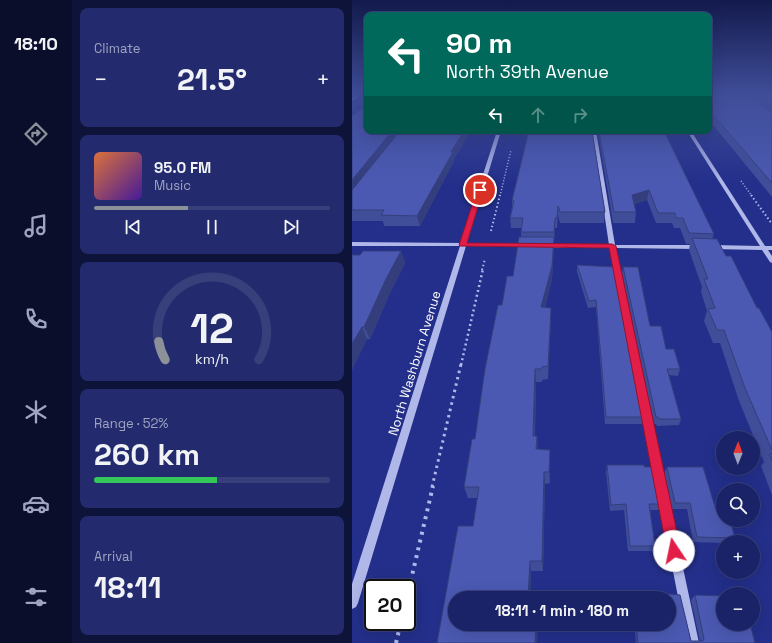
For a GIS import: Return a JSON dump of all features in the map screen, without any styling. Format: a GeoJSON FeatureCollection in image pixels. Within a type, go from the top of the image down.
{"type":"FeatureCollection","features":[{"type":"Feature","properties":{"kind":"street","name":"North Washburn Avenue"},"geometry":{"type":"LineString","coordinates":[[352,603],[498,134]]}},
{"type":"Feature","properties":{"kind":"street"},"geometry":{"type":"LineString","coordinates":[[594,134],[612,246],[693,643]]}},
{"type":"Feature","properties":{"kind":"street"},"geometry":{"type":"LineString","coordinates":[[691,134],[772,261]]}},
{"type":"Feature","properties":{"kind":"street"},"geometry":{"type":"LineString","coordinates":[[352,244],[533,246]]}},
{"type":"Feature","properties":{"kind":"street"},"geometry":{"type":"LineString","coordinates":[[541,246],[772,248]]}},
{"type":"Feature","properties":{"kind":"path"},"geometry":{"type":"LineString","coordinates":[[490,233],[512,146]]}},
{"type":"Feature","properties":{"kind":"path"},"geometry":{"type":"LineString","coordinates":[[411,579],[486,259],[483,257]]}},
{"type":"Feature","properties":{"kind":"path"},"geometry":{"type":"LineString","coordinates":[[396,643],[399,631]]}},
{"type":"Feature","properties":{"kind":"building"},"geometry":{"type":"Polygon","coordinates":[[[352,123],[364,123],[364,134],[390,134],[352,180],[352,123]]]}},
{"type":"Feature","properties":{"kind":"building"},"geometry":{"type":"Polygon","coordinates":[[[720,123],[772,123],[772,183],[720,123]]]}},
{"type":"Feature","properties":{"kind":"building"},"geometry":{"type":"Polygon","coordinates":[[[398,134],[462,134],[417,216],[381,215],[384,210],[352,210],[352,190],[398,134]]]}},
{"type":"Feature","properties":{"kind":"building"},"geometry":{"type":"Polygon","coordinates":[[[528,134],[592,134],[605,212],[560,212],[558,206],[554,232],[521,232],[523,218],[510,218],[514,201],[512,200],[528,134]]]}},
{"type":"Feature","properties":{"kind":"building"},"geometry":{"type":"Polygon","coordinates":[[[600,134],[665,134],[714,234],[689,233],[683,218],[676,218],[675,213],[658,213],[649,190],[632,195],[636,212],[614,212],[600,134]]]}},
{"type":"Feature","properties":{"kind":"building"},"geometry":{"type":"Polygon","coordinates":[[[519,237],[554,237],[552,266],[541,307],[551,308],[548,366],[542,367],[541,369],[535,369],[533,436],[537,436],[536,449],[550,450],[549,472],[544,472],[542,561],[530,561],[528,591],[448,591],[448,631],[536,631],[535,643],[437,643],[458,526],[473,526],[479,487],[464,487],[472,439],[475,439],[485,369],[498,305],[502,305],[507,276],[513,276],[519,237]]]}},
{"type":"Feature","properties":{"kind":"building"},"geometry":{"type":"Polygon","coordinates":[[[692,238],[717,239],[726,256],[731,256],[757,308],[759,308],[772,332],[772,450],[745,388],[724,330],[717,330],[708,309],[715,308],[704,279],[708,279],[692,238]]]}},
{"type":"Feature","properties":{"kind":"building"},"geometry":{"type":"Polygon","coordinates":[[[363,251],[401,251],[386,279],[364,327],[362,327],[352,344],[352,255],[360,255],[363,251]]]}},
{"type":"Feature","properties":{"kind":"building"},"geometry":{"type":"Polygon","coordinates":[[[577,265],[614,267],[644,417],[606,417],[596,300],[589,301],[577,265]]]}},
{"type":"Feature","properties":{"kind":"building"},"geometry":{"type":"Polygon","coordinates":[[[623,267],[638,267],[650,326],[661,326],[666,349],[674,349],[680,369],[667,369],[681,419],[659,419],[656,417],[623,267]]]}},
{"type":"Feature","properties":{"kind":"building"},"geometry":{"type":"Polygon","coordinates":[[[769,454],[772,454],[772,461],[769,454]]]}},
{"type":"Feature","properties":{"kind":"building"},"geometry":{"type":"Polygon","coordinates":[[[607,465],[644,465],[644,467],[654,467],[662,504],[649,504],[655,546],[630,546],[626,504],[611,505],[607,465]]]}},
{"type":"Feature","properties":{"kind":"building"},"geometry":{"type":"Polygon","coordinates":[[[667,467],[703,467],[716,510],[716,527],[732,527],[734,535],[716,535],[716,538],[697,537],[690,503],[675,503],[667,467]]]}},
{"type":"Feature","properties":{"kind":"building"},"geometry":{"type":"Polygon","coordinates":[[[676,595],[680,595],[691,641],[703,641],[704,639],[695,595],[716,596],[716,631],[752,631],[755,643],[638,643],[637,631],[676,631],[676,595]]]}},
{"type":"Feature","properties":{"kind":"route"},"geometry":{"type":"LineString","coordinates":[[480,190],[463,245],[612,246],[674,551]]}}]}
